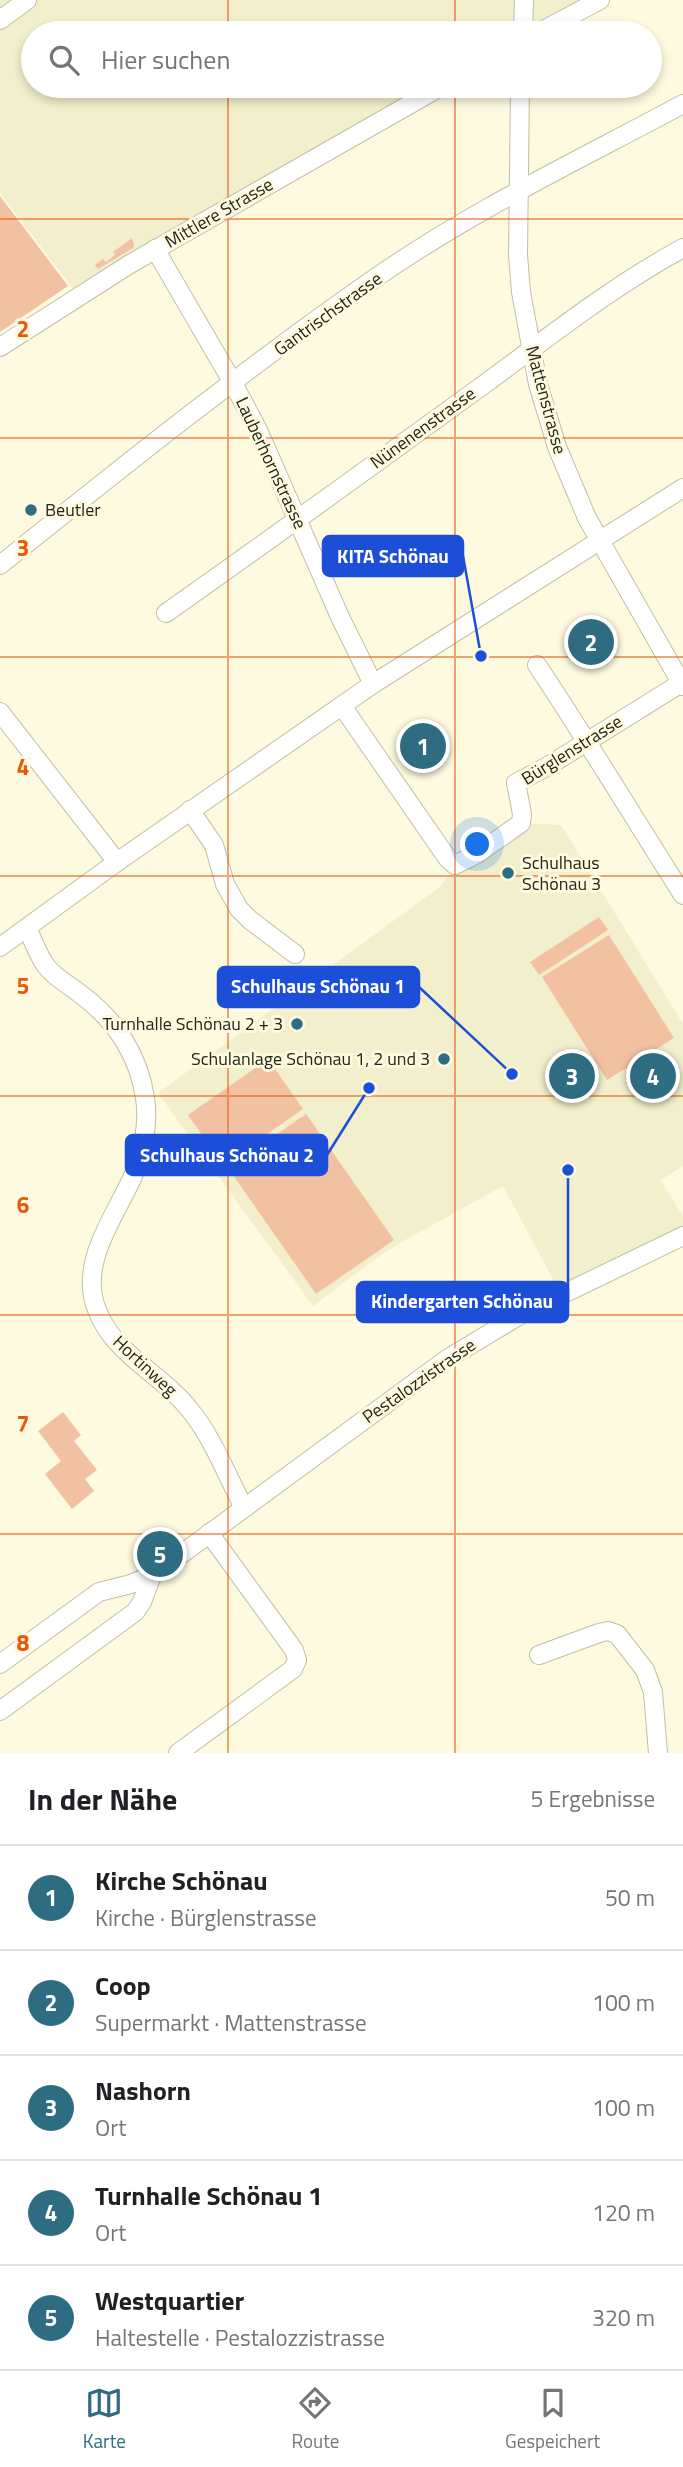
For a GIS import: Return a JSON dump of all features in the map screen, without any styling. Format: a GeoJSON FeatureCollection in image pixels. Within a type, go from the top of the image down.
{"type":"FeatureCollection","features":[{"type":"Feature","properties":{"kind":"street"},"geometry":{"type":"LineString","coordinates":[[0,20],[27,0]]}},
{"type":"Feature","properties":{"kind":"street"},"geometry":{"type":"LineString","coordinates":[[523,21],[524,0]]}},
{"type":"Feature","properties":{"kind":"street"},"geometry":{"type":"LineString","coordinates":[[561,21],[600,0]]}},
{"type":"Feature","properties":{"kind":"street","name":"Mittlere Strasse"},"geometry":{"type":"LineString","coordinates":[[0,347],[155,249],[421,98]]}},
{"type":"Feature","properties":{"kind":"street","name":"Mattenstrasse"},"geometry":{"type":"LineString","coordinates":[[520,98],[517,218],[519,267],[538,384],[557,447],[598,540],[682,684]]}},
{"type":"Feature","properties":{"kind":"street","name":"Gantrischstrasse"},"geometry":{"type":"LineString","coordinates":[[0,565],[233,383],[375,278],[470,219],[683,104]]}},
{"type":"Feature","properties":{"kind":"street","name":"Nünenenstrasse"},"geometry":{"type":"LineString","coordinates":[[166,613],[531,349],[634,278],[683,248]]}},
{"type":"Feature","properties":{"kind":"street","name":"Lauberhornstrasse"},"geometry":{"type":"LineString","coordinates":[[155,249],[233,383],[267,450],[340,617],[373,684]]}},
{"type":"Feature","properties":{"kind":"street"},"geometry":{"type":"LineString","coordinates":[[0,947],[190,810],[373,684],[598,540],[643,516],[683,488]]}},
{"type":"Feature","properties":{"kind":"street"},"geometry":{"type":"LineString","coordinates":[[537,665],[683,895]]}},
{"type":"Feature","properties":{"kind":"street","name":"Bürglenstrasse"},"geometry":{"type":"LineString","coordinates":[[342,706],[448,859],[455,865],[477,854],[521,823],[522,814],[516,783],[682,684]]}},
{"type":"Feature","properties":{"kind":"street"},"geometry":{"type":"LineString","coordinates":[[0,712],[117,862]]}},
{"type":"Feature","properties":{"kind":"street"},"geometry":{"type":"LineString","coordinates":[[190,810],[214,845],[225,884],[239,909],[295,954]]}},
{"type":"Feature","properties":{"kind":"street","name":"Hortinweg"},"geometry":{"type":"LineString","coordinates":[[27,928],[46,966],[97,1007],[123,1037],[134,1059],[145,1100],[139,1160],[105,1230],[95,1259],[92,1277],[97,1311],[120,1345],[179,1397],[192,1412],[244,1508]]}},
{"type":"Feature","properties":{"kind":"street","name":"Pestalozzistrasse"},"geometry":{"type":"LineString","coordinates":[[0,1664],[99,1592],[131,1584],[152,1575],[417,1380],[478,1340],[520,1315],[683,1236]]}},
{"type":"Feature","properties":{"kind":"street"},"geometry":{"type":"LineString","coordinates":[[178,1753],[293,1669],[297,1660],[294,1650],[209,1533]]}},
{"type":"Feature","properties":{"kind":"street","name":"Pestalozzistrasse"},"geometry":{"type":"LineString","coordinates":[[0,1711],[121,1624],[142,1602],[152,1575]]}},
{"type":"Feature","properties":{"kind":"street"},"geometry":{"type":"LineString","coordinates":[[99,1592],[116,1594],[123,1602],[125,1613],[121,1624]]}},
{"type":"Feature","properties":{"kind":"street"},"geometry":{"type":"LineString","coordinates":[[539,1655],[599,1633],[608,1631],[617,1634],[645,1670],[653,1692],[658,1753]]}},
{"type":"Feature","properties":{"kind":"shaded area"},"geometry":{"type":"Polygon","coordinates":[[[0,0],[600,0],[561,21],[21,21],[21,98],[421,98],[78,295],[0,193],[0,0]]]}},
{"type":"Feature","properties":{"kind":"shaded area"},"geometry":{"type":"Polygon","coordinates":[[[0,196],[68,286],[0,332],[0,196]]]}},
{"type":"Feature","properties":{"kind":"shaded area"},"geometry":{"type":"Polygon","coordinates":[[[132,238],[133,248],[98,269],[95,265],[103,259],[106,262],[115,255],[113,252],[132,238]]]}},
{"type":"Feature","properties":{"kind":"shaded area","name":"Schulanlage Schönau 1, 2 und 3"},"geometry":{"type":"Polygon","coordinates":[[[521,823],[561,825],[683,1024],[683,1166],[661,1180],[683,1217],[683,1236],[561,1294],[503,1186],[405,1240],[313,1306],[158,1093],[441,886],[455,865],[521,823]]]}},
{"type":"Feature","properties":{"kind":"shaded area"},"geometry":{"type":"Polygon","coordinates":[[[599,917],[608,930],[539,975],[530,962],[599,917]]]}},
{"type":"Feature","properties":{"kind":"shaded area"},"geometry":{"type":"Polygon","coordinates":[[[609,935],[674,1038],[607,1080],[542,977],[609,935]]]}},
{"type":"Feature","properties":{"kind":"shaded area"},"geometry":{"type":"Polygon","coordinates":[[[268,1059],[303,1109],[223,1165],[188,1115],[268,1059]]]}},
{"type":"Feature","properties":{"kind":"shaded area"},"geometry":{"type":"Polygon","coordinates":[[[306,1114],[394,1240],[316,1294],[228,1168],[306,1114]]]}},
{"type":"Feature","properties":{"kind":"shaded area"},"geometry":{"type":"Polygon","coordinates":[[[63,1412],[81,1435],[74,1441],[97,1470],[85,1479],[94,1491],[72,1509],[45,1474],[61,1461],[38,1431],[63,1412]]]}},
{"type":"Feature","properties":{"kind":"place","name":"Beutler"},"geometry":{"type":"Point","coordinates":[31,510]}},
{"type":"Feature","properties":{"kind":"place","name":"Coop"},"geometry":{"type":"Point","coordinates":[591,642]}},
{"type":"Feature","properties":{"kind":"place","name":"KITA Schönau"},"geometry":{"type":"Point","coordinates":[481,656]}},
{"type":"Feature","properties":{"kind":"place","name":"Kirche Schönau"},"geometry":{"type":"Point","coordinates":[423,746]}},
{"type":"Feature","properties":{"kind":"place","name":"Schulhaus Schönau 3"},"geometry":{"type":"Point","coordinates":[508,873]}},
{"type":"Feature","properties":{"kind":"place","name":"Turnhalle Schönau 2 + 3"},"geometry":{"type":"Point","coordinates":[297,1024]}},
{"type":"Feature","properties":{"kind":"place","name":"Schulanlage Schönau 1, 2 und 3"},"geometry":{"type":"Point","coordinates":[444,1059]}},
{"type":"Feature","properties":{"kind":"place","name":"Schulhaus Schönau 1"},"geometry":{"type":"Point","coordinates":[512,1074]}},
{"type":"Feature","properties":{"kind":"place","name":"Nashorn"},"geometry":{"type":"Point","coordinates":[572,1076]}},
{"type":"Feature","properties":{"kind":"place","name":"Turnhalle Schönau 1"},"geometry":{"type":"Point","coordinates":[653,1076]}},
{"type":"Feature","properties":{"kind":"place","name":"Schulhaus Schönau 2"},"geometry":{"type":"Point","coordinates":[369,1088]}},
{"type":"Feature","properties":{"kind":"place","name":"Kindergarten Schönau"},"geometry":{"type":"Point","coordinates":[568,1170]}},
{"type":"Feature","properties":{"kind":"place","name":"Westquartier"},"geometry":{"type":"Point","coordinates":[160,1554]}}]}
